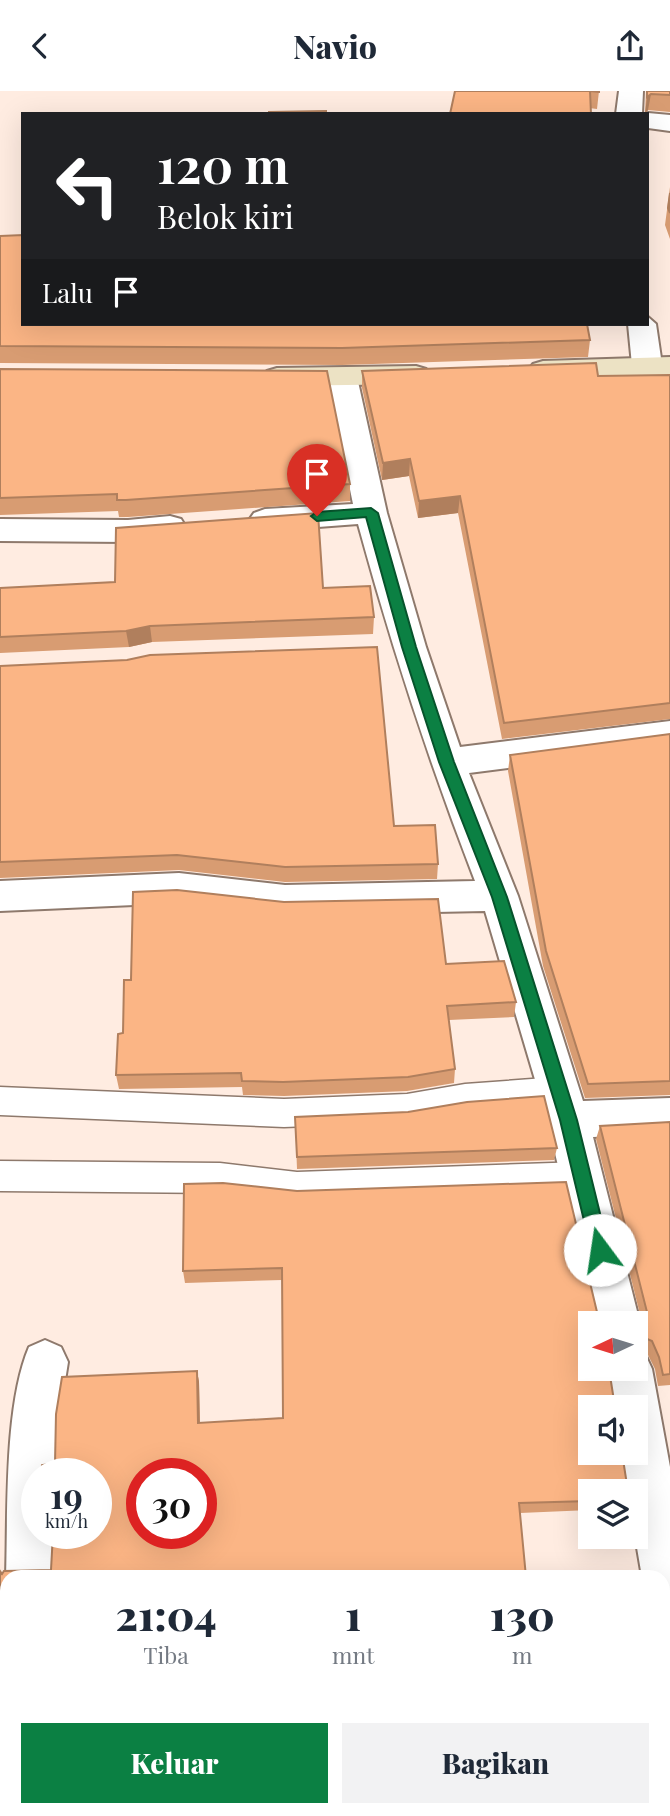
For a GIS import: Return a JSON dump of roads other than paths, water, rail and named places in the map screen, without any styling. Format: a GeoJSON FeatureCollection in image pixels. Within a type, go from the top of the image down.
{"type":"FeatureCollection","features":[{"type":"Feature","properties":{"kind":"main road"},"geometry":{"type":"LineString","coordinates":[[522,370],[659,366]]}},
{"type":"Feature","properties":{"kind":"main road"},"geometry":{"type":"LineString","coordinates":[[246,377],[439,374]]}},
{"type":"Feature","properties":{"kind":"street"},"geometry":{"type":"LineString","coordinates":[[629,112],[631,91]]}},
{"type":"Feature","properties":{"kind":"street"},"geometry":{"type":"LineString","coordinates":[[649,121],[670,123]]}},
{"type":"Feature","properties":{"kind":"street"},"geometry":{"type":"LineString","coordinates":[[643,326],[659,366]]}},
{"type":"Feature","properties":{"kind":"street"},"geometry":{"type":"LineString","coordinates":[[342,377],[396,647],[447,762],[499,897],[564,1106],[615,1311]]}},
{"type":"Feature","properties":{"kind":"street"},"geometry":{"type":"LineString","coordinates":[[236,523],[371,513]]}},
{"type":"Feature","properties":{"kind":"street"},"geometry":{"type":"LineString","coordinates":[[0,530],[128,531],[195,526]]}},
{"type":"Feature","properties":{"kind":"street"},"geometry":{"type":"LineString","coordinates":[[447,762],[670,734]]}},
{"type":"Feature","properties":{"kind":"street"},"geometry":{"type":"LineString","coordinates":[[0,896],[179,888],[285,900],[499,897]]}},
{"type":"Feature","properties":{"kind":"street"},"geometry":{"type":"LineString","coordinates":[[564,1106],[670,1115]]}},
{"type":"Feature","properties":{"kind":"street"},"geometry":{"type":"LineString","coordinates":[[30,1570],[35,1425],[45,1362]]}},
{"type":"Feature","properties":{"kind":"street"},"geometry":{"type":"LineString","coordinates":[[631,1381],[665,1570]]}},
{"type":"Feature","properties":{"kind":"lane"},"geometry":{"type":"LineString","coordinates":[[0,1101],[284,1113],[407,1108],[465,1098],[564,1106]]}},
{"type":"Feature","properties":{"kind":"lane"},"geometry":{"type":"LineString","coordinates":[[0,1176],[220,1178],[297,1187],[582,1177]]}}]}
